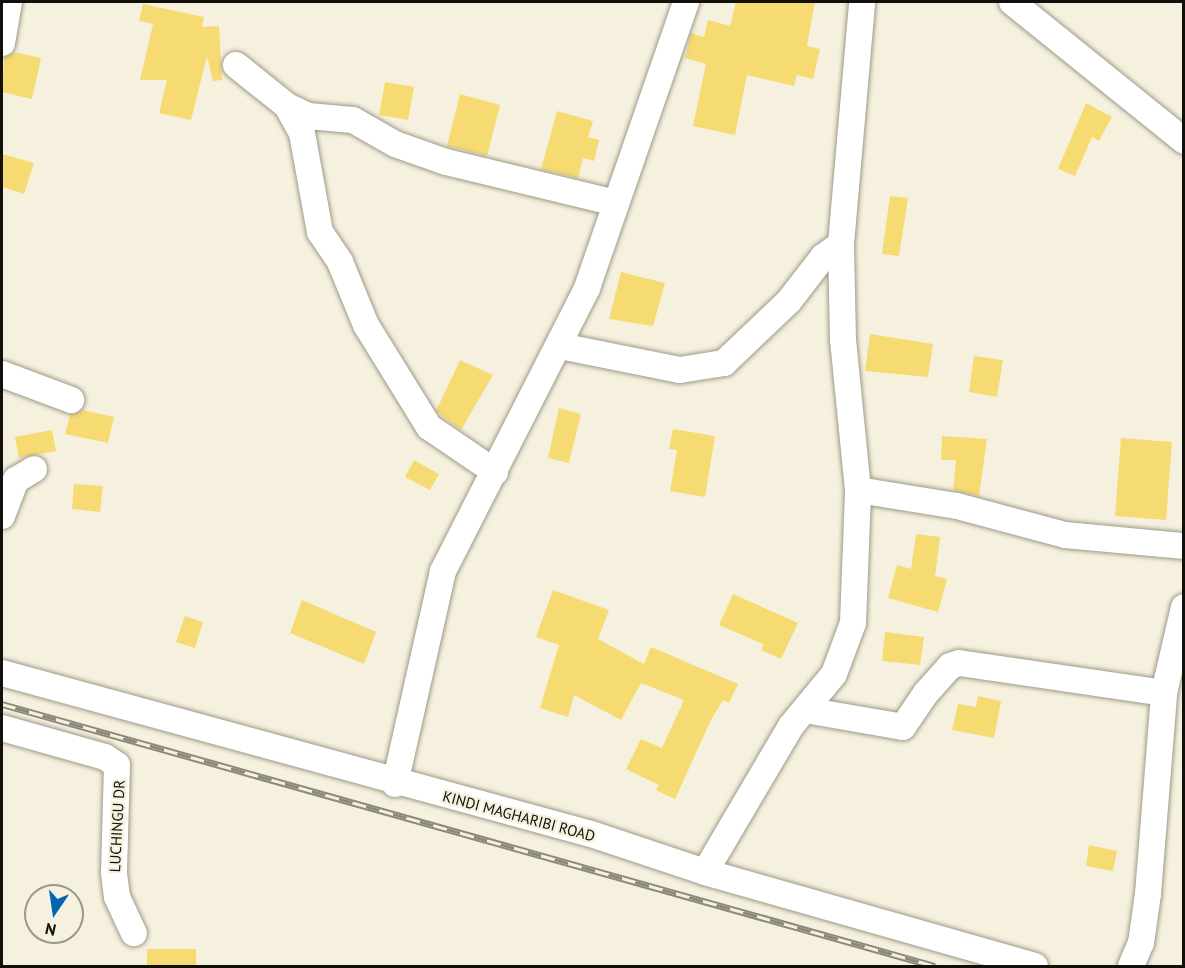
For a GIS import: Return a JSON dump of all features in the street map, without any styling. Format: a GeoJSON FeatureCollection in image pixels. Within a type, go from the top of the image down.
{"type":"FeatureCollection","features":[{"type":"Feature","properties":{"kind":"street"},"geometry":{"type":"LineString","coordinates":[[2,43],[9,2]]}},
{"type":"Feature","properties":{"kind":"street"},"geometry":{"type":"LineString","coordinates":[[395,783],[443,571],[588,288],[686,2]]}},
{"type":"Feature","properties":{"kind":"street"},"geometry":{"type":"LineString","coordinates":[[705,872],[749,792],[805,710],[834,674],[853,623],[858,490],[843,340],[840,244],[862,2]]}},
{"type":"Feature","properties":{"kind":"street"},"geometry":{"type":"LineString","coordinates":[[1012,2],[1184,141]]}},
{"type":"Feature","properties":{"kind":"street"},"geometry":{"type":"LineString","coordinates":[[236,65],[287,106],[308,116],[353,120],[395,144],[447,162],[616,203]]}},
{"type":"Feature","properties":{"kind":"street"},"geometry":{"type":"LineString","coordinates":[[287,106],[302,133],[320,232],[340,262],[366,325],[429,427],[495,472]]}},
{"type":"Feature","properties":{"kind":"street"},"geometry":{"type":"LineString","coordinates":[[560,346],[680,370],[724,363],[840,244]]}},
{"type":"Feature","properties":{"kind":"street"},"geometry":{"type":"LineString","coordinates":[[2,374],[71,400]]}},
{"type":"Feature","properties":{"kind":"street"},"geometry":{"type":"LineString","coordinates":[[2,516],[16,480],[34,469]]}},
{"type":"Feature","properties":{"kind":"street"},"geometry":{"type":"LineString","coordinates":[[858,490],[957,506],[1065,535],[1184,546]]}},
{"type":"Feature","properties":{"kind":"street"},"geometry":{"type":"LineString","coordinates":[[1131,966],[1141,943],[1148,894],[1164,693],[1184,607]]}},
{"type":"Feature","properties":{"kind":"street"},"geometry":{"type":"LineString","coordinates":[[805,710],[903,727],[926,693],[950,666],[958,663],[1164,693]]}},
{"type":"Feature","properties":{"kind":"street","name":"KINDI MAGHARIBI ROAD"},"geometry":{"type":"LineString","coordinates":[[2,673],[250,739],[395,783],[591,834],[705,872],[1035,966]]}},
{"type":"Feature","properties":{"kind":"street","name":"LUCHINGU DR"},"geometry":{"type":"LineString","coordinates":[[2,728],[105,757],[117,765],[114,873],[117,897],[134,933]]}},
{"type":"Feature","properties":{"kind":"building"},"geometry":{"type":"Polygon","coordinates":[[[736,2],[815,2],[807,46],[820,49],[813,79],[797,75],[794,86],[747,75],[735,135],[693,126],[706,64],[685,58],[691,33],[704,37],[708,20],[730,26],[736,2]]]}},
{"type":"Feature","properties":{"kind":"building"},"geometry":{"type":"Polygon","coordinates":[[[143,4],[204,17],[202,27],[219,26],[222,80],[213,81],[207,56],[191,120],[159,113],[167,80],[140,80],[153,24],[139,21],[143,4]]]}},
{"type":"Feature","properties":{"kind":"building"},"geometry":{"type":"Polygon","coordinates":[[[14,52],[41,58],[32,99],[2,92],[4,57],[14,52]]]}},
{"type":"Feature","properties":{"kind":"building"},"geometry":{"type":"Polygon","coordinates":[[[385,82],[414,87],[408,120],[379,115],[385,82]]]}},
{"type":"Feature","properties":{"kind":"building"},"geometry":{"type":"Polygon","coordinates":[[[460,94],[500,105],[487,156],[447,146],[460,94]]]}},
{"type":"Feature","properties":{"kind":"building"},"geometry":{"type":"Polygon","coordinates":[[[1086,103],[1112,117],[1099,141],[1092,137],[1075,176],[1058,169],[1086,103]]]}},
{"type":"Feature","properties":{"kind":"building"},"geometry":{"type":"Polygon","coordinates":[[[557,111],[593,121],[588,137],[599,140],[594,161],[583,158],[578,178],[541,169],[557,111]]]}},
{"type":"Feature","properties":{"kind":"building"},"geometry":{"type":"Polygon","coordinates":[[[2,154],[34,163],[24,194],[2,187],[2,154]]]}},
{"type":"Feature","properties":{"kind":"building"},"geometry":{"type":"Polygon","coordinates":[[[890,196],[908,198],[899,256],[882,254],[890,196]]]}},
{"type":"Feature","properties":{"kind":"building"},"geometry":{"type":"Polygon","coordinates":[[[621,272],[665,283],[653,326],[609,319],[621,272]]]}},
{"type":"Feature","properties":{"kind":"building"},"geometry":{"type":"Polygon","coordinates":[[[870,334],[933,344],[928,377],[865,371],[870,334]]]}},
{"type":"Feature","properties":{"kind":"building"},"geometry":{"type":"Polygon","coordinates":[[[974,356],[1003,360],[997,397],[969,392],[974,356]]]}},
{"type":"Feature","properties":{"kind":"building"},"geometry":{"type":"Polygon","coordinates":[[[460,360],[493,375],[461,430],[436,411],[460,360]]]}},
{"type":"Feature","properties":{"kind":"building"},"geometry":{"type":"Polygon","coordinates":[[[559,408],[581,414],[569,463],[548,458],[559,408]]]}},
{"type":"Feature","properties":{"kind":"building"},"geometry":{"type":"Polygon","coordinates":[[[82,410],[114,417],[108,443],[65,434],[70,415],[82,410]]]}},
{"type":"Feature","properties":{"kind":"building"},"geometry":{"type":"Polygon","coordinates":[[[673,429],[715,436],[705,497],[670,491],[677,450],[669,449],[673,429]]]}},
{"type":"Feature","properties":{"kind":"building"},"geometry":{"type":"Polygon","coordinates":[[[52,430],[56,451],[19,458],[15,437],[52,430]]]}},
{"type":"Feature","properties":{"kind":"building"},"geometry":{"type":"Polygon","coordinates":[[[942,436],[987,439],[979,496],[953,490],[956,460],[941,460],[942,436]]]}},
{"type":"Feature","properties":{"kind":"building"},"geometry":{"type":"Polygon","coordinates":[[[1121,438],[1172,442],[1166,520],[1115,516],[1121,438]]]}},
{"type":"Feature","properties":{"kind":"building"},"geometry":{"type":"Polygon","coordinates":[[[414,460],[439,474],[430,490],[405,477],[414,460]]]}},
{"type":"Feature","properties":{"kind":"building"},"geometry":{"type":"Polygon","coordinates":[[[74,484],[103,486],[100,512],[72,509],[74,484]]]}},
{"type":"Feature","properties":{"kind":"building"},"geometry":{"type":"Polygon","coordinates":[[[916,534],[940,537],[935,576],[947,579],[938,612],[888,598],[897,565],[911,569],[916,534]]]}},
{"type":"Feature","properties":{"kind":"building"},"geometry":{"type":"Polygon","coordinates":[[[553,590],[609,610],[598,639],[644,664],[651,647],[738,684],[729,703],[723,700],[712,718],[675,799],[656,790],[659,785],[626,769],[641,739],[662,748],[684,700],[641,683],[621,720],[574,695],[568,717],[540,708],[559,645],[536,637],[553,590]]]}},
{"type":"Feature","properties":{"kind":"building"},"geometry":{"type":"Polygon","coordinates":[[[733,594],[798,623],[781,659],[761,650],[763,644],[719,625],[733,594]]]}},
{"type":"Feature","properties":{"kind":"building"},"geometry":{"type":"Polygon","coordinates":[[[302,600],[376,632],[364,664],[290,633],[302,600]]]}},
{"type":"Feature","properties":{"kind":"building"},"geometry":{"type":"Polygon","coordinates":[[[185,616],[203,622],[195,648],[176,642],[185,616]]]}},
{"type":"Feature","properties":{"kind":"building"},"geometry":{"type":"Polygon","coordinates":[[[885,632],[924,637],[920,665],[882,661],[885,632]]]}},
{"type":"Feature","properties":{"kind":"building"},"geometry":{"type":"Polygon","coordinates":[[[978,696],[1001,701],[994,738],[952,730],[958,704],[976,707],[978,696]]]}},
{"type":"Feature","properties":{"kind":"building"},"geometry":{"type":"Polygon","coordinates":[[[1089,845],[1117,851],[1113,871],[1086,866],[1089,845]]]}},
{"type":"Feature","properties":{"kind":"building"},"geometry":{"type":"Polygon","coordinates":[[[147,949],[196,949],[196,966],[147,966],[147,949]]]}},
{"type":"Feature","properties":{"kind":"railway"},"geometry":{"type":"LineString","coordinates":[[2,704],[935,966]]}}]}
